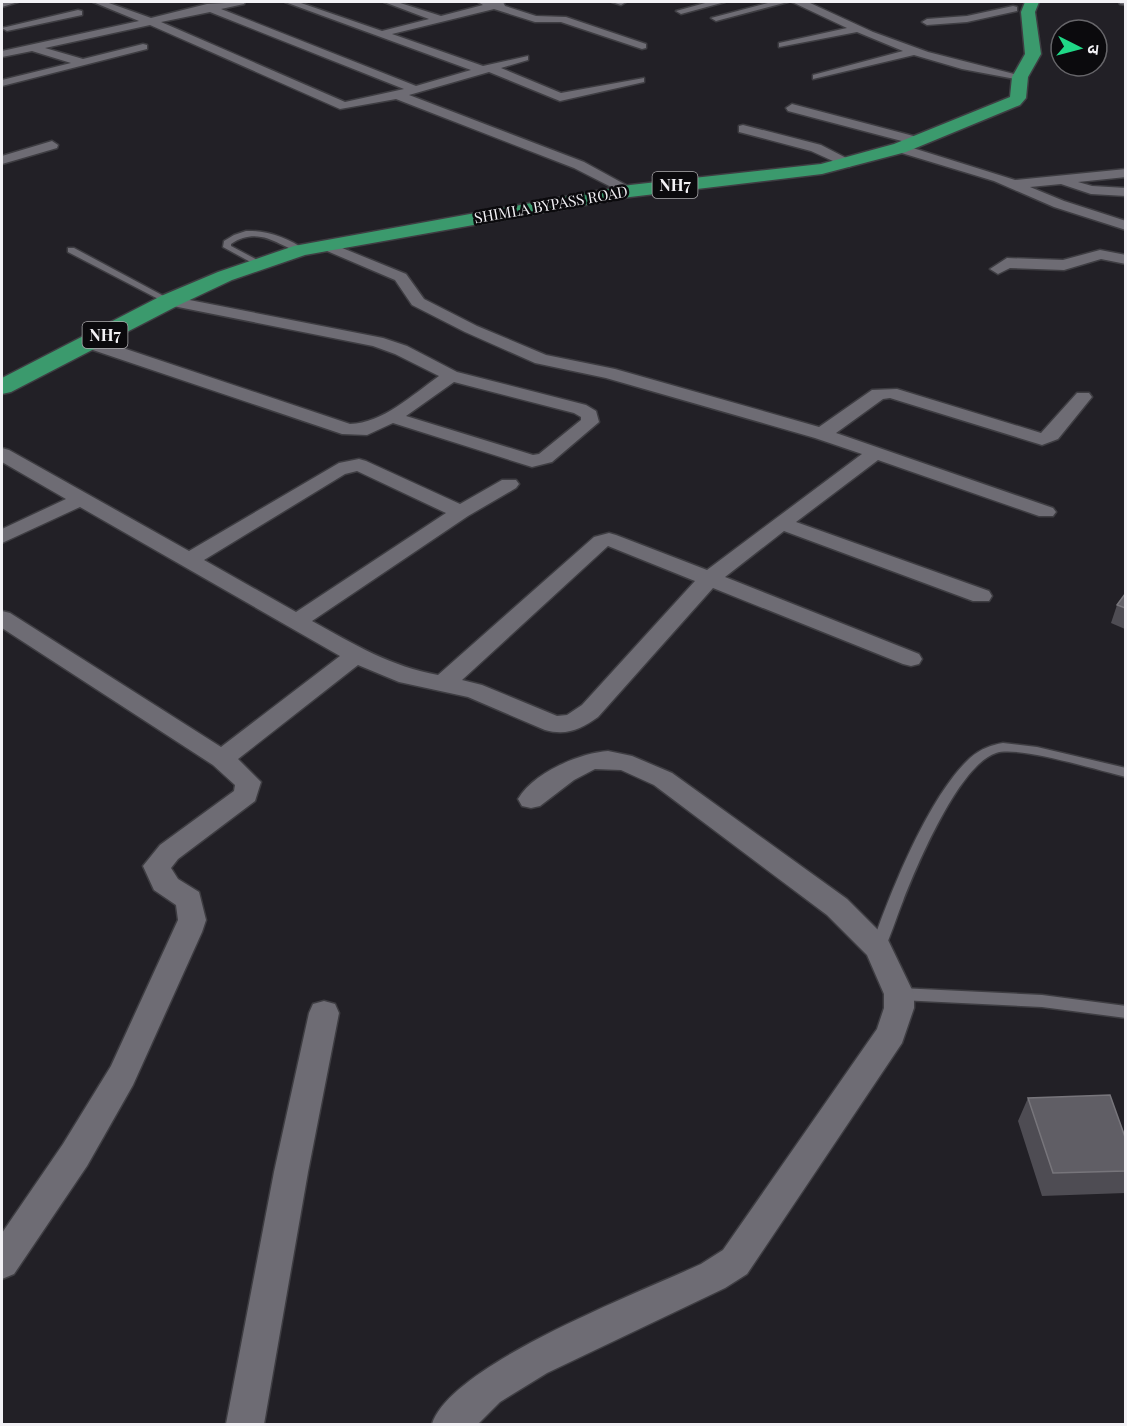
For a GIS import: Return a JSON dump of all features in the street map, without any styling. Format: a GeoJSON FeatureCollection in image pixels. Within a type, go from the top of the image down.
{"type":"FeatureCollection","features":[{"type":"Feature","properties":{"kind":"highway","name":"SHIMLA BYPASS ROAD"},"geometry":{"type":"LineString","coordinates":[[2,387],[169,301],[259,263],[301,250],[630,191],[798,172],[849,163],[909,145],[1014,102],[1018,98],[1020,76],[1033,54],[1024,7]]}},
{"type":"Feature","properties":{"kind":"street"},"geometry":{"type":"LineString","coordinates":[[2,4],[13,2]]}},
{"type":"Feature","properties":{"kind":"street"},"geometry":{"type":"LineString","coordinates":[[98,2],[152,22],[341,106],[352,106],[396,95],[524,58]]}},
{"type":"Feature","properties":{"kind":"street"},"geometry":{"type":"LineString","coordinates":[[193,2],[414,89]]}},
{"type":"Feature","properties":{"kind":"street"},"geometry":{"type":"LineString","coordinates":[[2,54],[240,2]]}},
{"type":"Feature","properties":{"kind":"street"},"geometry":{"type":"LineString","coordinates":[[290,2],[486,69],[560,97],[640,80]]}},
{"type":"Feature","properties":{"kind":"street"},"geometry":{"type":"LineString","coordinates":[[388,2],[440,19]]}},
{"type":"Feature","properties":{"kind":"street"},"geometry":{"type":"LineString","coordinates":[[483,2],[535,19],[562,19],[642,46]]}},
{"type":"Feature","properties":{"kind":"street"},"geometry":{"type":"LineString","coordinates":[[381,34],[514,2]]}},
{"type":"Feature","properties":{"kind":"street"},"geometry":{"type":"LineString","coordinates":[[681,11],[720,2]]}},
{"type":"Feature","properties":{"kind":"street"},"geometry":{"type":"LineString","coordinates":[[716,18],[783,2]]}},
{"type":"Feature","properties":{"kind":"street"},"geometry":{"type":"LineString","coordinates":[[797,2],[820,9],[857,29],[916,51],[972,68],[1020,76]]}},
{"type":"Feature","properties":{"kind":"street"},"geometry":{"type":"LineString","coordinates":[[987,3],[1024,7]]}},
{"type":"Feature","properties":{"kind":"street"},"geometry":{"type":"LineString","coordinates":[[927,22],[963,20],[1024,7]]}},
{"type":"Feature","properties":{"kind":"street"},"geometry":{"type":"LineString","coordinates":[[4,27],[78,13]]}},
{"type":"Feature","properties":{"kind":"street"},"geometry":{"type":"LineString","coordinates":[[4,27],[45,44]]}},
{"type":"Feature","properties":{"kind":"street"},"geometry":{"type":"LineString","coordinates":[[783,45],[857,29]]}},
{"type":"Feature","properties":{"kind":"street"},"geometry":{"type":"LineString","coordinates":[[33,47],[83,63]]}},
{"type":"Feature","properties":{"kind":"street"},"geometry":{"type":"LineString","coordinates":[[2,83],[143,47]]}},
{"type":"Feature","properties":{"kind":"street"},"geometry":{"type":"LineString","coordinates":[[817,77],[916,51]]}},
{"type":"Feature","properties":{"kind":"street"},"geometry":{"type":"LineString","coordinates":[[396,95],[579,165],[630,191]]}},
{"type":"Feature","properties":{"kind":"street"},"geometry":{"type":"LineString","coordinates":[[792,108],[909,145],[1013,184],[1042,198],[1125,226]]}},
{"type":"Feature","properties":{"kind":"street"},"geometry":{"type":"LineString","coordinates":[[743,129],[816,148],[849,163]]}},
{"type":"Feature","properties":{"kind":"street"},"geometry":{"type":"LineString","coordinates":[[2,160],[52,145]]}},
{"type":"Feature","properties":{"kind":"street"},"geometry":{"type":"LineString","coordinates":[[1013,184],[1125,173]]}},
{"type":"Feature","properties":{"kind":"street"},"geometry":{"type":"LineString","coordinates":[[1059,181],[1086,190],[1125,192]]}},
{"type":"Feature","properties":{"kind":"street"},"geometry":{"type":"LineString","coordinates":[[325,245],[395,273],[406,283],[412,296],[418,302],[471,329],[541,359],[609,374],[822,434],[1046,512]]}},
{"type":"Feature","properties":{"kind":"street"},"geometry":{"type":"LineString","coordinates":[[998,269],[1007,262],[1048,266],[1073,263],[1100,254],[1125,260]]}},
{"type":"Feature","properties":{"kind":"street"},"geometry":{"type":"LineString","coordinates":[[169,301],[377,342],[401,350],[451,376],[580,409],[590,415],[590,422],[545,458],[532,460],[392,417]]}},
{"type":"Feature","properties":{"kind":"street"},"geometry":{"type":"LineString","coordinates":[[90,343],[349,430],[367,429],[392,417],[451,376]]}},
{"type":"Feature","properties":{"kind":"street"},"geometry":{"type":"LineString","coordinates":[[822,434],[878,394],[891,393],[1042,439],[1051,435],[1083,397]]}},
{"type":"Feature","properties":{"kind":"street"},"geometry":{"type":"LineString","coordinates":[[2,454],[356,655],[407,677],[474,690],[549,722],[564,725],[573,723],[590,711],[708,579],[876,453]]}},
{"type":"Feature","properties":{"kind":"street"},"geometry":{"type":"LineString","coordinates":[[189,560],[339,469],[352,465],[359,465],[461,512]]}},
{"type":"Feature","properties":{"kind":"street"},"geometry":{"type":"LineString","coordinates":[[297,621],[461,512],[510,484]]}},
{"type":"Feature","properties":{"kind":"street"},"geometry":{"type":"LineString","coordinates":[[2,537],[81,499]]}},
{"type":"Feature","properties":{"kind":"street"},"geometry":{"type":"LineString","coordinates":[[781,523],[981,596]]}},
{"type":"Feature","properties":{"kind":"street"},"geometry":{"type":"LineString","coordinates":[[443,684],[604,539],[614,540],[911,659]]}},
{"type":"Feature","properties":{"kind":"street"},"geometry":{"type":"LineString","coordinates":[[2,618],[222,759],[248,782],[246,795],[169,852],[157,866],[158,875],[164,884],[189,900],[192,920],[188,932],[122,1075],[75,1155],[2,1262]]}},
{"type":"Feature","properties":{"kind":"street"},"geometry":{"type":"LineString","coordinates":[[222,759],[356,655]]}},
{"type":"Feature","properties":{"kind":"street"},"geometry":{"type":"LineString","coordinates":[[451,1425],[487,1389],[534,1360],[713,1276],[735,1262],[891,1034],[899,1008],[899,994],[878,948],[837,908],[663,779],[637,765],[616,760],[584,762],[569,769],[531,799]]}},
{"type":"Feature","properties":{"kind":"street"},"geometry":{"type":"LineString","coordinates":[[245,1425],[291,1172],[324,1013]]}},
{"type":"Feature","properties":{"kind":"lane"},"geometry":{"type":"LineString","coordinates":[[259,263],[232,252],[226,247],[227,243],[238,236],[260,232],[301,250]]}},
{"type":"Feature","properties":{"kind":"lane"},"geometry":{"type":"LineString","coordinates":[[71,250],[169,301]]}},
{"type":"Feature","properties":{"kind":"lane"},"geometry":{"type":"LineString","coordinates":[[878,948],[890,913],[954,785],[982,755],[992,749],[1017,748],[1125,773]]}},
{"type":"Feature","properties":{"kind":"lane"},"geometry":{"type":"LineString","coordinates":[[899,994],[1042,1001],[1125,1012]]}},
{"type":"Feature","properties":{"kind":"building"},"geometry":{"type":"Polygon","coordinates":[[[1125,594],[1125,608],[1117,605],[1125,594]]]}},
{"type":"Feature","properties":{"kind":"building"},"geometry":{"type":"Polygon","coordinates":[[[1110,1095],[1125,1137],[1125,1171],[1053,1173],[1028,1098],[1110,1095]]]}}]}
